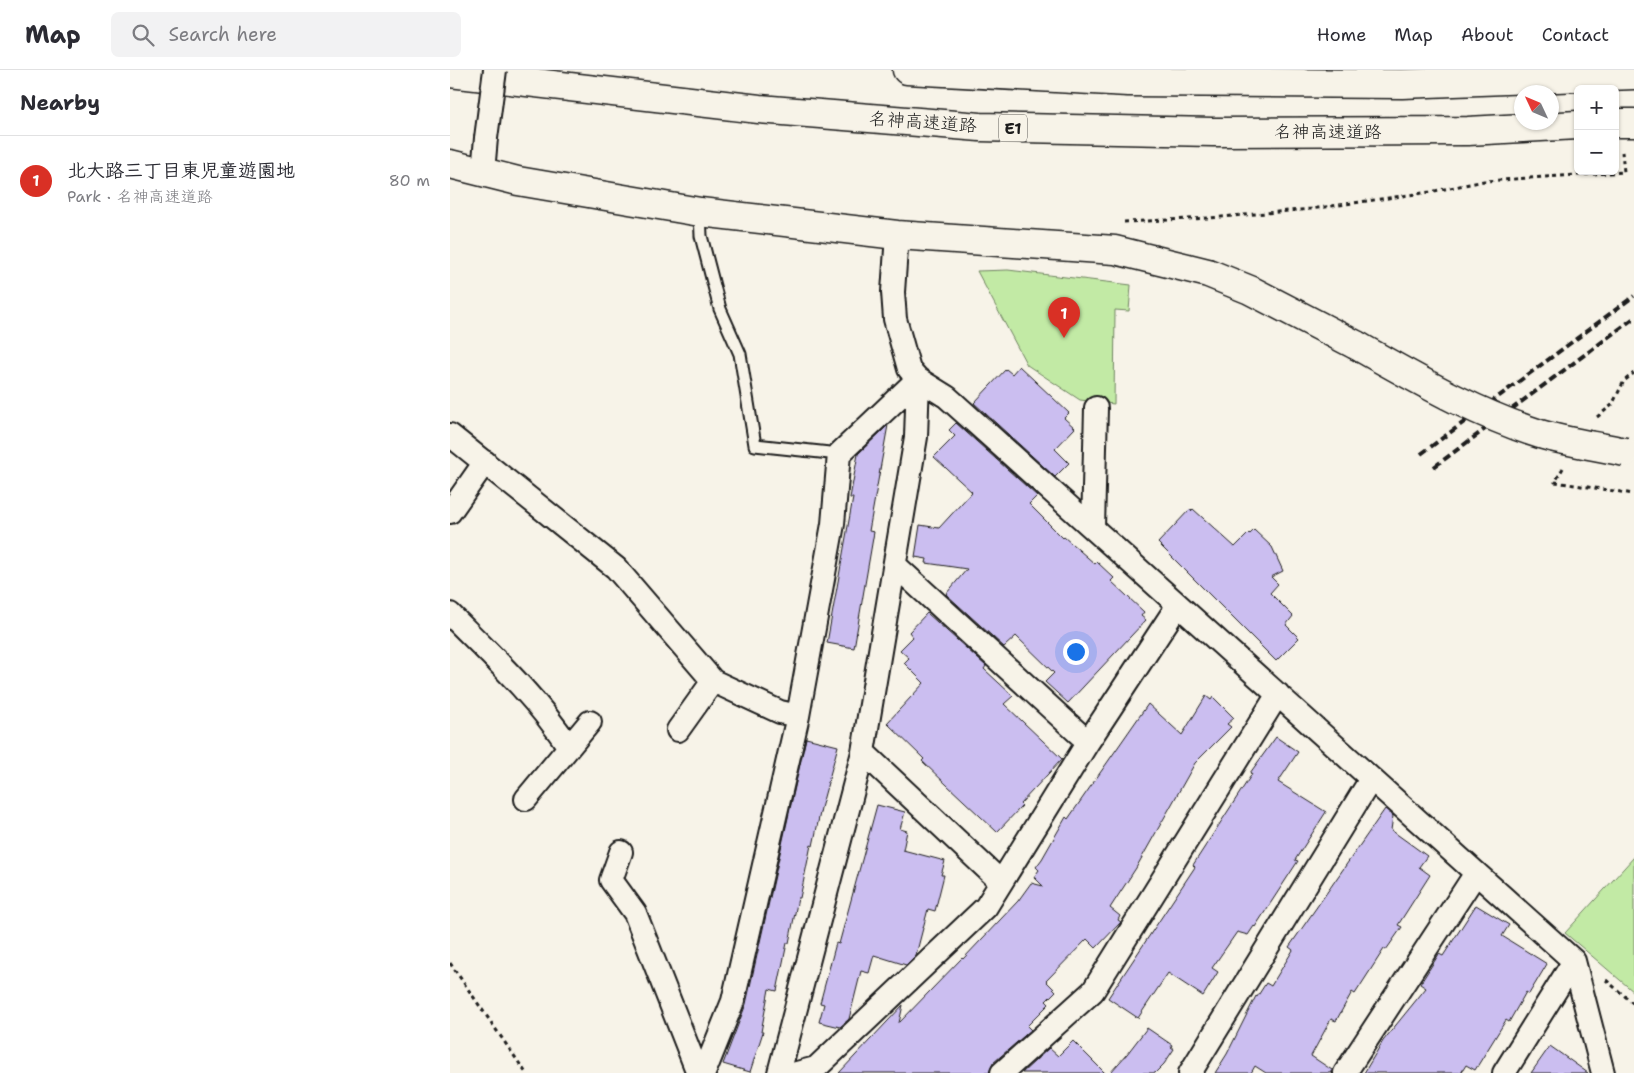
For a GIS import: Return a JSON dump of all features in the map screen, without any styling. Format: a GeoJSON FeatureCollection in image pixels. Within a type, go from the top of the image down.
{"type":"FeatureCollection","features":[{"type":"Feature","properties":{"kind":"main road"},"geometry":{"type":"LineString","coordinates":[[907,70],[1128,82],[1392,84],[1634,75]]}},
{"type":"Feature","properties":{"kind":"main road","name":"名神高速道路"},"geometry":{"type":"LineString","coordinates":[[450,73],[759,109],[980,127],[1243,132],[1468,131],[1574,126]]}},
{"type":"Feature","properties":{"kind":"main road"},"geometry":{"type":"LineString","coordinates":[[1619,124],[1634,122]]}},
{"type":"Feature","properties":{"kind":"main road"},"geometry":{"type":"LineString","coordinates":[[450,164],[518,182],[700,212],[897,235],[1115,250],[1208,273],[1250,290],[1443,393],[1506,422],[1542,434],[1630,452]]}},
{"type":"Feature","properties":{"kind":"street"},"geometry":{"type":"LineString","coordinates":[[482,172],[495,70]]}},
{"type":"Feature","properties":{"kind":"street"},"geometry":{"type":"LineString","coordinates":[[897,235],[893,292],[895,319],[909,369],[918,379],[947,397],[1574,961],[1603,1073]]}},
{"type":"Feature","properties":{"kind":"street"},"geometry":{"type":"LineString","coordinates":[[704,1073],[733,1001],[798,716],[833,524],[839,454],[918,379]]}},
{"type":"Feature","properties":{"kind":"street"},"geometry":{"type":"LineString","coordinates":[[779,1073],[863,752],[916,437],[918,379]]}},
{"type":"Feature","properties":{"kind":"street"},"geometry":{"type":"LineString","coordinates":[[1093,528],[1096,408]]}},
{"type":"Feature","properties":{"kind":"street"},"geometry":{"type":"LineString","coordinates":[[450,435],[616,568],[713,681],[780,712],[798,716]]}},
{"type":"Feature","properties":{"kind":"street"},"geometry":{"type":"LineString","coordinates":[[450,512],[485,462]]}},
{"type":"Feature","properties":{"kind":"street"},"geometry":{"type":"LineString","coordinates":[[895,565],[1088,742]]}},
{"type":"Feature","properties":{"kind":"street"},"geometry":{"type":"LineString","coordinates":[[797,1073],[816,1068],[986,907],[1088,742],[1178,605]]}},
{"type":"Feature","properties":{"kind":"street"},"geometry":{"type":"LineString","coordinates":[[450,614],[510,674],[553,723],[569,748]]}},
{"type":"Feature","properties":{"kind":"street"},"geometry":{"type":"LineString","coordinates":[[678,730],[713,681]]}},
{"type":"Feature","properties":{"kind":"street"},"geometry":{"type":"LineString","coordinates":[[1002,1073],[1093,991],[1278,694]]}},
{"type":"Feature","properties":{"kind":"street"},"geometry":{"type":"LineString","coordinates":[[526,799],[590,722]]}},
{"type":"Feature","properties":{"kind":"street"},"geometry":{"type":"LineString","coordinates":[[863,752],[1001,882]]}},
{"type":"Feature","properties":{"kind":"street"},"geometry":{"type":"LineString","coordinates":[[1190,1073],[1372,779]]}},
{"type":"Feature","properties":{"kind":"street"},"geometry":{"type":"LineString","coordinates":[[621,852],[611,880],[634,913],[698,1073]]}},
{"type":"Feature","properties":{"kind":"street"},"geometry":{"type":"LineString","coordinates":[[1345,1073],[1476,873]]}},
{"type":"Feature","properties":{"kind":"street"},"geometry":{"type":"LineString","coordinates":[[1504,1073],[1574,961]]}},
{"type":"Feature","properties":{"kind":"lane"},"geometry":{"type":"LineString","coordinates":[[700,212],[701,236],[720,309],[740,354],[755,445],[839,454]]}},
{"type":"Feature","properties":{"kind":"path"},"geometry":{"type":"LineString","coordinates":[[1116,222],[1210,218],[1311,209],[1430,192],[1484,181],[1624,172],[1622,152]]}},
{"type":"Feature","properties":{"kind":"path"},"geometry":{"type":"LineString","coordinates":[[450,963],[526,1073]]}},
{"type":"Feature","properties":{"kind":"green space"},"geometry":{"type":"Polygon","coordinates":[[[1008,270],[1131,285],[1129,311],[1115,310],[1114,404],[1080,400],[1027,365],[977,271],[1008,270]]]}},
{"type":"Feature","properties":{"kind":"green space"},"geometry":{"type":"Polygon","coordinates":[[[1634,857],[1634,992],[1565,933],[1634,857]]]}},
{"type":"Feature","properties":{"kind":"building"},"geometry":{"type":"Polygon","coordinates":[[[1019,366],[1069,413],[1064,418],[1075,428],[1055,449],[1069,463],[1055,477],[974,403],[1006,369],[1012,374],[1019,366]]]}},
{"type":"Feature","properties":{"kind":"building"},"geometry":{"type":"Polygon","coordinates":[[[956,423],[1037,496],[1029,504],[1063,538],[1095,564],[1097,562],[1114,578],[1111,581],[1144,612],[1141,616],[1146,620],[1068,703],[1045,682],[1054,673],[1016,636],[1004,647],[946,594],[967,569],[926,563],[927,559],[915,557],[920,525],[939,528],[972,492],[934,457],[955,436],[949,430],[956,423]]]}},
{"type":"Feature","properties":{"kind":"building"},"geometry":{"type":"Polygon","coordinates":[[[888,425],[869,531],[874,532],[854,648],[827,643],[853,498],[850,498],[858,454],[888,425]]]}},
{"type":"Feature","properties":{"kind":"building"},"geometry":{"type":"Polygon","coordinates":[[[1190,509],[1191,511],[1193,509],[1235,547],[1254,530],[1272,547],[1283,571],[1271,577],[1278,584],[1270,593],[1293,616],[1286,625],[1299,638],[1276,661],[1158,543],[1190,509]]]}},
{"type":"Feature","properties":{"kind":"building"},"geometry":{"type":"Polygon","coordinates":[[[927,613],[986,666],[984,669],[1013,696],[1004,704],[1062,759],[997,832],[922,761],[924,759],[887,723],[924,683],[904,663],[909,658],[900,650],[913,637],[909,632],[927,613]]]}},
{"type":"Feature","properties":{"kind":"building"},"geometry":{"type":"Polygon","coordinates":[[[1206,696],[1211,700],[1213,697],[1234,718],[1227,724],[1231,727],[1195,763],[1136,868],[1110,908],[1120,916],[1118,920],[1121,922],[1096,948],[1087,939],[1046,981],[1056,991],[1046,1001],[1049,1004],[1027,1026],[1031,1030],[993,1063],[989,1073],[839,1073],[903,1005],[899,1023],[1018,901],[1031,883],[1043,886],[1034,877],[1039,870],[1036,867],[1066,817],[1068,819],[1148,704],[1182,735],[1206,696]]]}},
{"type":"Feature","properties":{"kind":"building"},"geometry":{"type":"Polygon","coordinates":[[[1276,737],[1298,752],[1278,782],[1326,812],[1295,860],[1298,861],[1255,927],[1248,935],[1237,932],[1212,968],[1218,972],[1203,996],[1168,973],[1138,1018],[1108,998],[1195,867],[1193,865],[1252,774],[1250,773],[1276,737]]]}},
{"type":"Feature","properties":{"kind":"building"},"geometry":{"type":"Polygon","coordinates":[[[806,738],[838,746],[813,846],[811,845],[777,991],[769,989],[761,1032],[763,1032],[750,1072],[723,1064],[746,1004],[806,738]]]}},
{"type":"Feature","properties":{"kind":"building"},"geometry":{"type":"Polygon","coordinates":[[[877,805],[905,812],[900,829],[907,831],[903,850],[945,861],[941,875],[944,875],[935,911],[928,909],[916,955],[906,965],[874,955],[869,973],[861,971],[849,1019],[840,1027],[819,1022],[824,1004],[820,1003],[836,943],[839,944],[877,805]]]}},
{"type":"Feature","properties":{"kind":"building"},"geometry":{"type":"Polygon","coordinates":[[[1385,809],[1393,816],[1391,830],[1427,856],[1419,867],[1430,875],[1398,925],[1402,927],[1386,950],[1384,949],[1355,994],[1352,992],[1336,1021],[1331,1019],[1311,1056],[1332,1070],[1332,1073],[1266,1073],[1255,1066],[1251,1073],[1215,1073],[1227,1054],[1256,996],[1266,983],[1271,986],[1293,950],[1289,947],[1385,809]]]}},
{"type":"Feature","properties":{"kind":"building"},"geometry":{"type":"Polygon","coordinates":[[[1476,905],[1509,925],[1502,936],[1547,964],[1529,994],[1526,992],[1509,1022],[1506,1020],[1475,1070],[1466,1065],[1461,1073],[1364,1073],[1383,1041],[1426,988],[1420,984],[1439,954],[1443,956],[1476,905]]]}},
{"type":"Feature","properties":{"kind":"building"},"geometry":{"type":"Polygon","coordinates":[[[1147,1028],[1172,1045],[1171,1047],[1174,1049],[1164,1064],[1155,1073],[1110,1073],[1127,1054],[1147,1028]]]}},
{"type":"Feature","properties":{"kind":"building"},"geometry":{"type":"Polygon","coordinates":[[[1073,1041],[1105,1073],[1022,1073],[1049,1048],[1058,1056],[1073,1041]]]}},
{"type":"Feature","properties":{"kind":"building"},"geometry":{"type":"Polygon","coordinates":[[[1550,1046],[1588,1073],[1531,1073],[1550,1046]]]}},
{"type":"Feature","properties":{"kind":"railway"},"geometry":{"type":"LineString","coordinates":[[1421,454],[1634,296]]}},
{"type":"Feature","properties":{"kind":"railway"},"geometry":{"type":"LineString","coordinates":[[1434,467],[1634,318]]}},
{"type":"Feature","properties":{"kind":"place","name":"北大路三丁目東児童遊園地"},"geometry":{"type":"Point","coordinates":[1064,338]}}]}
